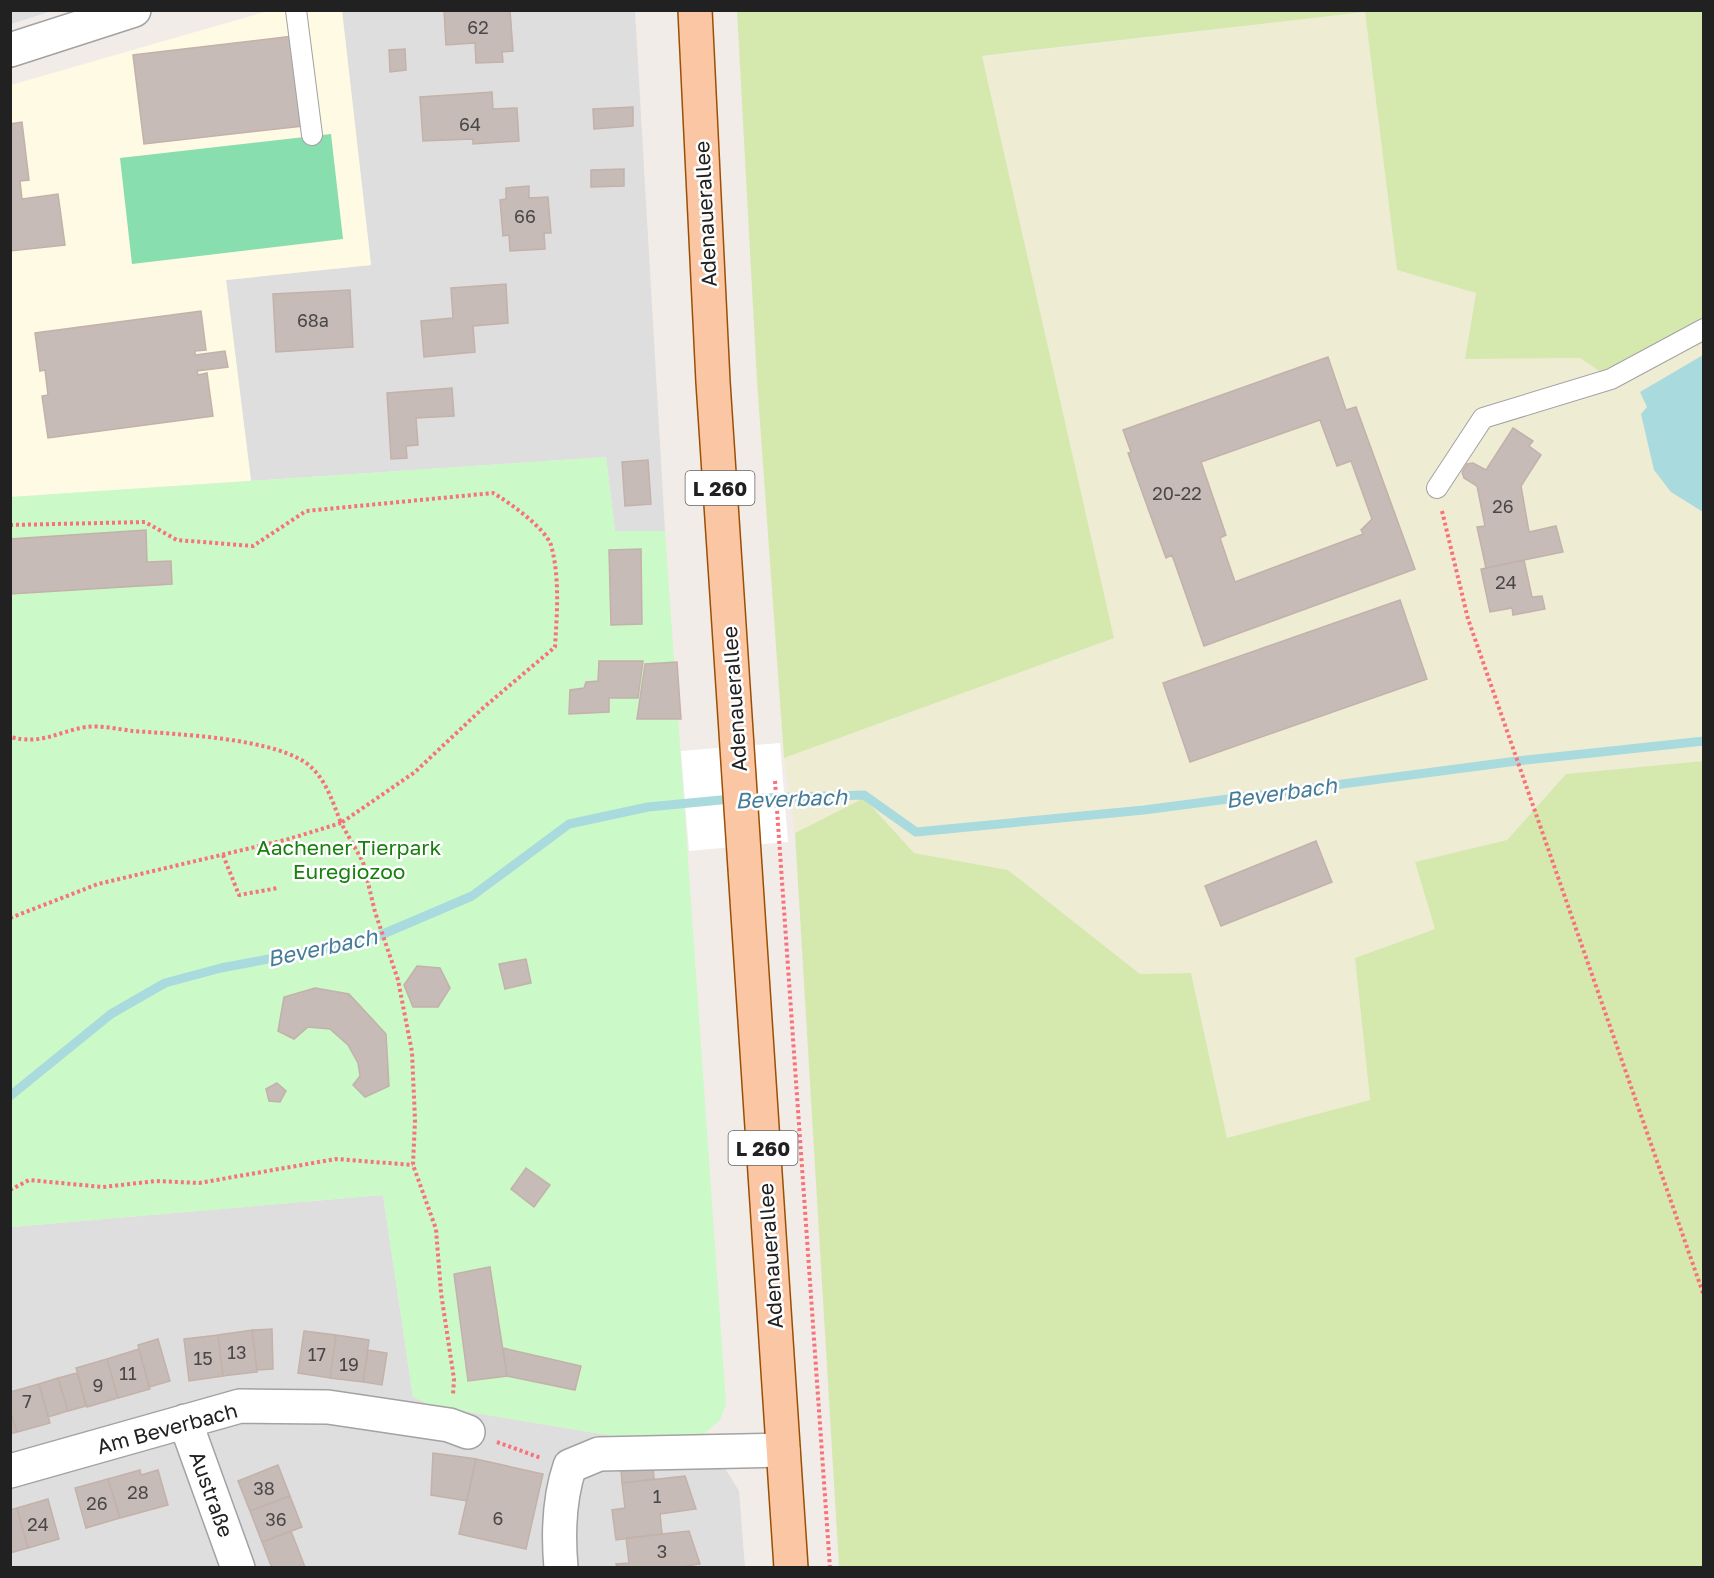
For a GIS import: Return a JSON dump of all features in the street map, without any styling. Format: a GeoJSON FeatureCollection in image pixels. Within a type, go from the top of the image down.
{"type":"FeatureCollection","features":[{"type":"Feature","properties":{"kind":"main road","name":"Adenauerallee"},"geometry":{"type":"LineString","coordinates":[[694,10],[713,382],[791,1568]]}},
{"type":"Feature","properties":{"kind":"street"},"geometry":{"type":"LineString","coordinates":[[10,50],[134,10]]}},
{"type":"Feature","properties":{"kind":"street","name":"Am Beverbach"},"geometry":{"type":"LineString","coordinates":[[10,1471],[240,1406],[328,1407],[459,1428]]}},
{"type":"Feature","properties":{"kind":"street","name":"Austraße"},"geometry":{"type":"LineString","coordinates":[[185,1421],[238,1568]]}},
{"type":"Feature","properties":{"kind":"street"},"geometry":{"type":"LineString","coordinates":[[561,1568],[559,1544],[563,1487],[570,1466],[600,1454],[783,1450]]}},
{"type":"Feature","properties":{"kind":"lane"},"geometry":{"type":"LineString","coordinates":[[296,10],[312,135]]}},
{"type":"Feature","properties":{"kind":"lane"},"geometry":{"type":"LineString","coordinates":[[1437,488],[1483,418],[1611,379],[1704,329]]}},
{"type":"Feature","properties":{"kind":"path"},"geometry":{"type":"LineString","coordinates":[[1437,488],[1468,619],[1704,1296]]}},
{"type":"Feature","properties":{"kind":"path"},"geometry":{"type":"LineString","coordinates":[[10,525],[145,522],[177,540],[253,546],[306,511],[493,493],[517,506],[550,543],[558,594],[555,646],[483,708],[415,772],[341,823],[223,855],[98,884],[10,918]]}},
{"type":"Feature","properties":{"kind":"path"},"geometry":{"type":"LineString","coordinates":[[10,737],[31,742],[88,727],[187,735],[261,746],[282,752],[310,767],[329,791],[341,823],[363,862],[375,912],[398,980],[412,1052],[416,1120],[413,1165],[436,1229],[441,1293],[459,1428],[570,1466]]}},
{"type":"Feature","properties":{"kind":"path"},"geometry":{"type":"LineString","coordinates":[[774,777],[830,1568]]}},
{"type":"Feature","properties":{"kind":"path"},"geometry":{"type":"LineString","coordinates":[[223,855],[239,895],[278,888]]}},
{"type":"Feature","properties":{"kind":"path"},"geometry":{"type":"LineString","coordinates":[[10,1190],[29,1180],[103,1187],[156,1181],[199,1183],[336,1159],[413,1165]]}},
{"type":"Feature","properties":{"kind":"shaded area"},"geometry":{"type":"Polygon","coordinates":[[[11,10],[52,10],[52,11],[11,24],[11,10]]]}},
{"type":"Feature","properties":{"kind":"shaded area"},"geometry":{"type":"Polygon","coordinates":[[[268,11],[342,11],[371,265],[226,280],[251,481],[11,497],[11,85],[268,11]]]}},
{"type":"Feature","properties":{"kind":"shaded area"},"geometry":{"type":"Polygon","coordinates":[[[342,11],[635,11],[665,531],[615,531],[606,457],[251,481],[226,280],[371,265],[342,11]]]}},
{"type":"Feature","properties":{"kind":"shaded area"},"geometry":{"type":"Polygon","coordinates":[[[1365,12],[1397,270],[1476,293],[1465,359],[1580,358],[1611,379],[1703,330],[1703,761],[1566,774],[1507,840],[1415,862],[1436,929],[1355,958],[1370,1100],[1227,1138],[1191,973],[1140,974],[1008,870],[914,853],[864,798],[795,833],[784,758],[1113,638],[982,57],[1365,12]]]}},
{"type":"Feature","properties":{"kind":"shaded area"},"geometry":{"type":"Polygon","coordinates":[[[383,1195],[413,1397],[433,1406],[614,1436],[704,1434],[739,1491],[745,1567],[11,1568],[11,1227],[383,1195]]]}},
{"type":"Feature","properties":{"kind":"green space"},"geometry":{"type":"Polygon","coordinates":[[[737,11],[1703,11],[1703,330],[1611,379],[1580,358],[1465,359],[1476,293],[1397,270],[1365,12],[982,56],[1114,638],[784,758],[757,381],[737,11]]]}},
{"type":"Feature","properties":{"kind":"green space"},"geometry":{"type":"Polygon","coordinates":[[[331,134],[343,239],[132,264],[120,158],[331,134]]]}},
{"type":"Feature","properties":{"kind":"green space","name":"Aachener Tierpark Euregiozoo"},"geometry":{"type":"Polygon","coordinates":[[[606,457],[615,531],[665,531],[726,1404],[720,1420],[704,1434],[614,1436],[433,1406],[413,1397],[383,1195],[11,1227],[11,497],[606,457]]]}},
{"type":"Feature","properties":{"kind":"green space"},"geometry":{"type":"Polygon","coordinates":[[[1703,761],[1703,1567],[839,1567],[795,833],[864,798],[914,853],[1008,870],[1140,974],[1191,973],[1227,1138],[1370,1100],[1355,958],[1435,929],[1415,862],[1507,840],[1566,774],[1703,761]]]}},
{"type":"Feature","properties":{"kind":"water"},"geometry":{"type":"Polygon","coordinates":[[[1703,355],[1703,512],[1671,492],[1654,470],[1641,414],[1647,407],[1640,392],[1703,355]]]}},
{"type":"Feature","properties":{"kind":"pier"},"geometry":{"type":"Polygon","coordinates":[[[780,743],[788,842],[689,851],[681,751],[780,743]]]}},
{"type":"Feature","properties":{"kind":"building"},"geometry":{"type":"Polygon","coordinates":[[[444,10],[510,10],[513,51],[502,52],[503,62],[476,63],[475,43],[446,45],[444,10]]]}},
{"type":"Feature","properties":{"kind":"building"},"geometry":{"type":"Polygon","coordinates":[[[293,36],[303,126],[144,144],[133,55],[293,36]]]}},
{"type":"Feature","properties":{"kind":"building"},"geometry":{"type":"Polygon","coordinates":[[[405,49],[406,70],[390,72],[389,50],[405,49]]]}},
{"type":"Feature","properties":{"kind":"building"},"geometry":{"type":"Polygon","coordinates":[[[492,92],[493,109],[517,108],[519,141],[473,144],[473,139],[423,141],[420,97],[492,92]]]}},
{"type":"Feature","properties":{"kind":"building"},"geometry":{"type":"Polygon","coordinates":[[[633,107],[633,126],[594,129],[593,109],[633,107]]]}},
{"type":"Feature","properties":{"kind":"building"},"geometry":{"type":"Polygon","coordinates":[[[22,122],[29,180],[20,181],[22,199],[58,194],[65,245],[10,251],[10,124],[22,122]]]}},
{"type":"Feature","properties":{"kind":"building"},"geometry":{"type":"Polygon","coordinates":[[[624,169],[624,186],[591,187],[591,170],[624,169]]]}},
{"type":"Feature","properties":{"kind":"building"},"geometry":{"type":"Polygon","coordinates":[[[529,186],[529,198],[548,197],[551,233],[544,233],[545,249],[510,251],[509,235],[503,236],[500,200],[506,199],[506,188],[529,186]]]}},
{"type":"Feature","properties":{"kind":"building"},"geometry":{"type":"Polygon","coordinates":[[[506,284],[508,323],[473,326],[475,352],[424,357],[421,321],[453,318],[451,288],[506,284]]]}},
{"type":"Feature","properties":{"kind":"building"},"geometry":{"type":"Polygon","coordinates":[[[350,290],[353,347],[276,352],[273,294],[350,290]]]}},
{"type":"Feature","properties":{"kind":"building"},"geometry":{"type":"Polygon","coordinates":[[[201,311],[206,350],[195,351],[195,355],[225,351],[228,367],[197,371],[198,375],[207,373],[213,416],[48,438],[42,396],[48,395],[45,370],[40,371],[35,333],[201,311]]]}},
{"type":"Feature","properties":{"kind":"building"},"geometry":{"type":"Polygon","coordinates":[[[1328,357],[1346,410],[1356,407],[1415,569],[1204,646],[1172,555],[1166,558],[1128,453],[1131,452],[1123,430],[1328,357]],[[1320,420],[1201,462],[1226,535],[1220,538],[1235,582],[1363,534],[1361,530],[1372,519],[1351,461],[1337,466],[1320,420]]]}},
{"type":"Feature","properties":{"kind":"building"},"geometry":{"type":"Polygon","coordinates":[[[452,388],[454,416],[416,418],[418,445],[406,446],[407,458],[391,459],[387,393],[452,388]]]}},
{"type":"Feature","properties":{"kind":"building"},"geometry":{"type":"Polygon","coordinates":[[[1513,428],[1533,441],[1529,446],[1541,455],[1521,486],[1529,532],[1556,526],[1563,552],[1486,568],[1477,527],[1485,526],[1477,486],[1464,478],[1462,472],[1467,464],[1473,463],[1486,470],[1513,428]]]}},
{"type":"Feature","properties":{"kind":"building"},"geometry":{"type":"Polygon","coordinates":[[[648,460],[651,504],[625,506],[622,462],[648,460]]]}},
{"type":"Feature","properties":{"kind":"building"},"geometry":{"type":"Polygon","coordinates":[[[146,530],[147,562],[171,561],[172,584],[10,594],[10,539],[146,530]]]}},
{"type":"Feature","properties":{"kind":"building"},"geometry":{"type":"Polygon","coordinates":[[[641,549],[642,624],[611,625],[609,550],[641,549]]]}},
{"type":"Feature","properties":{"kind":"building"},"geometry":{"type":"Polygon","coordinates":[[[1524,560],[1532,597],[1542,596],[1545,609],[1513,615],[1512,608],[1490,612],[1481,569],[1524,560]]]}},
{"type":"Feature","properties":{"kind":"building"},"geometry":{"type":"Polygon","coordinates":[[[1400,600],[1427,679],[1190,762],[1163,683],[1400,600]]]}},
{"type":"Feature","properties":{"kind":"building"},"geometry":{"type":"Polygon","coordinates":[[[599,661],[643,661],[638,698],[609,698],[609,712],[569,714],[570,690],[584,688],[586,682],[598,681],[599,661]]]}},
{"type":"Feature","properties":{"kind":"building"},"geometry":{"type":"Polygon","coordinates":[[[677,662],[681,719],[637,719],[645,664],[677,662]]]}},
{"type":"Feature","properties":{"kind":"building"},"geometry":{"type":"Polygon","coordinates":[[[1316,841],[1332,882],[1221,926],[1205,886],[1316,841]]]}},
{"type":"Feature","properties":{"kind":"building"},"geometry":{"type":"Polygon","coordinates":[[[526,959],[531,983],[505,989],[499,964],[526,959]]]}},
{"type":"Feature","properties":{"kind":"building"},"geometry":{"type":"Polygon","coordinates":[[[417,966],[440,968],[450,988],[438,1007],[413,1007],[404,985],[417,966]]]}},
{"type":"Feature","properties":{"kind":"building"},"geometry":{"type":"Polygon","coordinates":[[[315,988],[349,994],[386,1034],[389,1086],[365,1097],[353,1085],[360,1076],[358,1063],[348,1045],[330,1029],[308,1027],[294,1039],[278,1031],[284,997],[315,988]]]}},
{"type":"Feature","properties":{"kind":"building"},"geometry":{"type":"Polygon","coordinates":[[[277,1083],[286,1091],[280,1102],[269,1101],[266,1089],[277,1083]]]}},
{"type":"Feature","properties":{"kind":"building"},"geometry":{"type":"Polygon","coordinates":[[[526,1168],[550,1185],[534,1207],[511,1189],[526,1168]]]}},
{"type":"Feature","properties":{"kind":"building"},"geometry":{"type":"Polygon","coordinates":[[[490,1267],[507,1376],[468,1381],[454,1274],[490,1267]]]}},
{"type":"Feature","properties":{"kind":"building"},"geometry":{"type":"Polygon","coordinates":[[[272,1329],[273,1369],[257,1370],[252,1330],[272,1329]]]}},
{"type":"Feature","properties":{"kind":"building"},"geometry":{"type":"Polygon","coordinates":[[[252,1330],[257,1372],[223,1376],[218,1335],[252,1330]]]}},
{"type":"Feature","properties":{"kind":"building"},"geometry":{"type":"Polygon","coordinates":[[[304,1331],[336,1335],[330,1378],[298,1373],[304,1331]]]}},
{"type":"Feature","properties":{"kind":"building"},"geometry":{"type":"Polygon","coordinates":[[[218,1335],[223,1376],[189,1381],[184,1339],[218,1335]]]}},
{"type":"Feature","properties":{"kind":"building"},"geometry":{"type":"Polygon","coordinates":[[[336,1335],[369,1340],[363,1382],[330,1378],[336,1335]]]}},
{"type":"Feature","properties":{"kind":"building"},"geometry":{"type":"Polygon","coordinates":[[[158,1339],[170,1381],[149,1387],[138,1345],[158,1339]]]}},
{"type":"Feature","properties":{"kind":"building"},"geometry":{"type":"Polygon","coordinates":[[[503,1348],[581,1366],[575,1390],[507,1376],[503,1348]]]}},
{"type":"Feature","properties":{"kind":"building"},"geometry":{"type":"Polygon","coordinates":[[[139,1349],[150,1389],[118,1398],[107,1359],[139,1349]]]}},
{"type":"Feature","properties":{"kind":"building"},"geometry":{"type":"Polygon","coordinates":[[[368,1350],[387,1353],[382,1385],[363,1382],[368,1350]]]}},
{"type":"Feature","properties":{"kind":"building"},"geometry":{"type":"Polygon","coordinates":[[[107,1359],[118,1398],[87,1407],[76,1368],[107,1359]]]}},
{"type":"Feature","properties":{"kind":"building"},"geometry":{"type":"Polygon","coordinates":[[[77,1373],[86,1406],[68,1411],[58,1378],[77,1373]]]}},
{"type":"Feature","properties":{"kind":"building"},"geometry":{"type":"Polygon","coordinates":[[[58,1378],[68,1411],[48,1417],[39,1384],[58,1378]]]}},
{"type":"Feature","properties":{"kind":"building"},"geometry":{"type":"Polygon","coordinates":[[[39,1384],[50,1423],[17,1432],[10,1410],[10,1392],[39,1384]]]}},
{"type":"Feature","properties":{"kind":"building"},"geometry":{"type":"Polygon","coordinates":[[[10,1410],[17,1432],[10,1434],[10,1410]]]}},
{"type":"Feature","properties":{"kind":"building"},"geometry":{"type":"Polygon","coordinates":[[[433,1453],[476,1459],[467,1501],[431,1495],[433,1453]]]}},
{"type":"Feature","properties":{"kind":"building"},"geometry":{"type":"Polygon","coordinates":[[[476,1459],[543,1474],[526,1549],[459,1534],[476,1459]]]}},
{"type":"Feature","properties":{"kind":"building"},"geometry":{"type":"Polygon","coordinates":[[[278,1465],[290,1496],[250,1511],[238,1481],[278,1465]]]}},
{"type":"Feature","properties":{"kind":"building"},"geometry":{"type":"Polygon","coordinates":[[[653,1465],[654,1479],[622,1483],[621,1469],[653,1465]]]}},
{"type":"Feature","properties":{"kind":"building"},"geometry":{"type":"Polygon","coordinates":[[[140,1470],[141,1475],[158,1470],[168,1505],[120,1518],[108,1479],[140,1470]]]}},
{"type":"Feature","properties":{"kind":"building"},"geometry":{"type":"Polygon","coordinates":[[[685,1476],[696,1509],[660,1514],[662,1534],[616,1540],[612,1510],[625,1508],[622,1483],[685,1476]]]}},
{"type":"Feature","properties":{"kind":"building"},"geometry":{"type":"Polygon","coordinates":[[[108,1479],[120,1518],[86,1528],[75,1488],[108,1479]]]}},
{"type":"Feature","properties":{"kind":"building"},"geometry":{"type":"Polygon","coordinates":[[[290,1496],[302,1527],[262,1542],[250,1511],[290,1496]]]}},
{"type":"Feature","properties":{"kind":"building"},"geometry":{"type":"Polygon","coordinates":[[[48,1499],[59,1539],[28,1548],[17,1508],[48,1499]]]}},
{"type":"Feature","properties":{"kind":"building"},"geometry":{"type":"Polygon","coordinates":[[[17,1508],[28,1548],[10,1553],[10,1510],[17,1508]]]}},
{"type":"Feature","properties":{"kind":"building"},"geometry":{"type":"Polygon","coordinates":[[[291,1531],[305,1567],[272,1568],[262,1542],[291,1531]]]}},
{"type":"Feature","properties":{"kind":"building"},"geometry":{"type":"Polygon","coordinates":[[[689,1531],[700,1564],[673,1568],[617,1568],[616,1564],[629,1563],[626,1538],[689,1531]]]}},
{"type":"Feature","properties":{"kind":"waterway","name":"Beverbach"},"geometry":{"type":"LineString","coordinates":[[10,1096],[111,1014],[165,983],[221,968],[369,940],[472,896],[569,824],[648,807],[731,799],[864,795],[916,832],[1144,810],[1517,761],[1704,741]]}}]}
